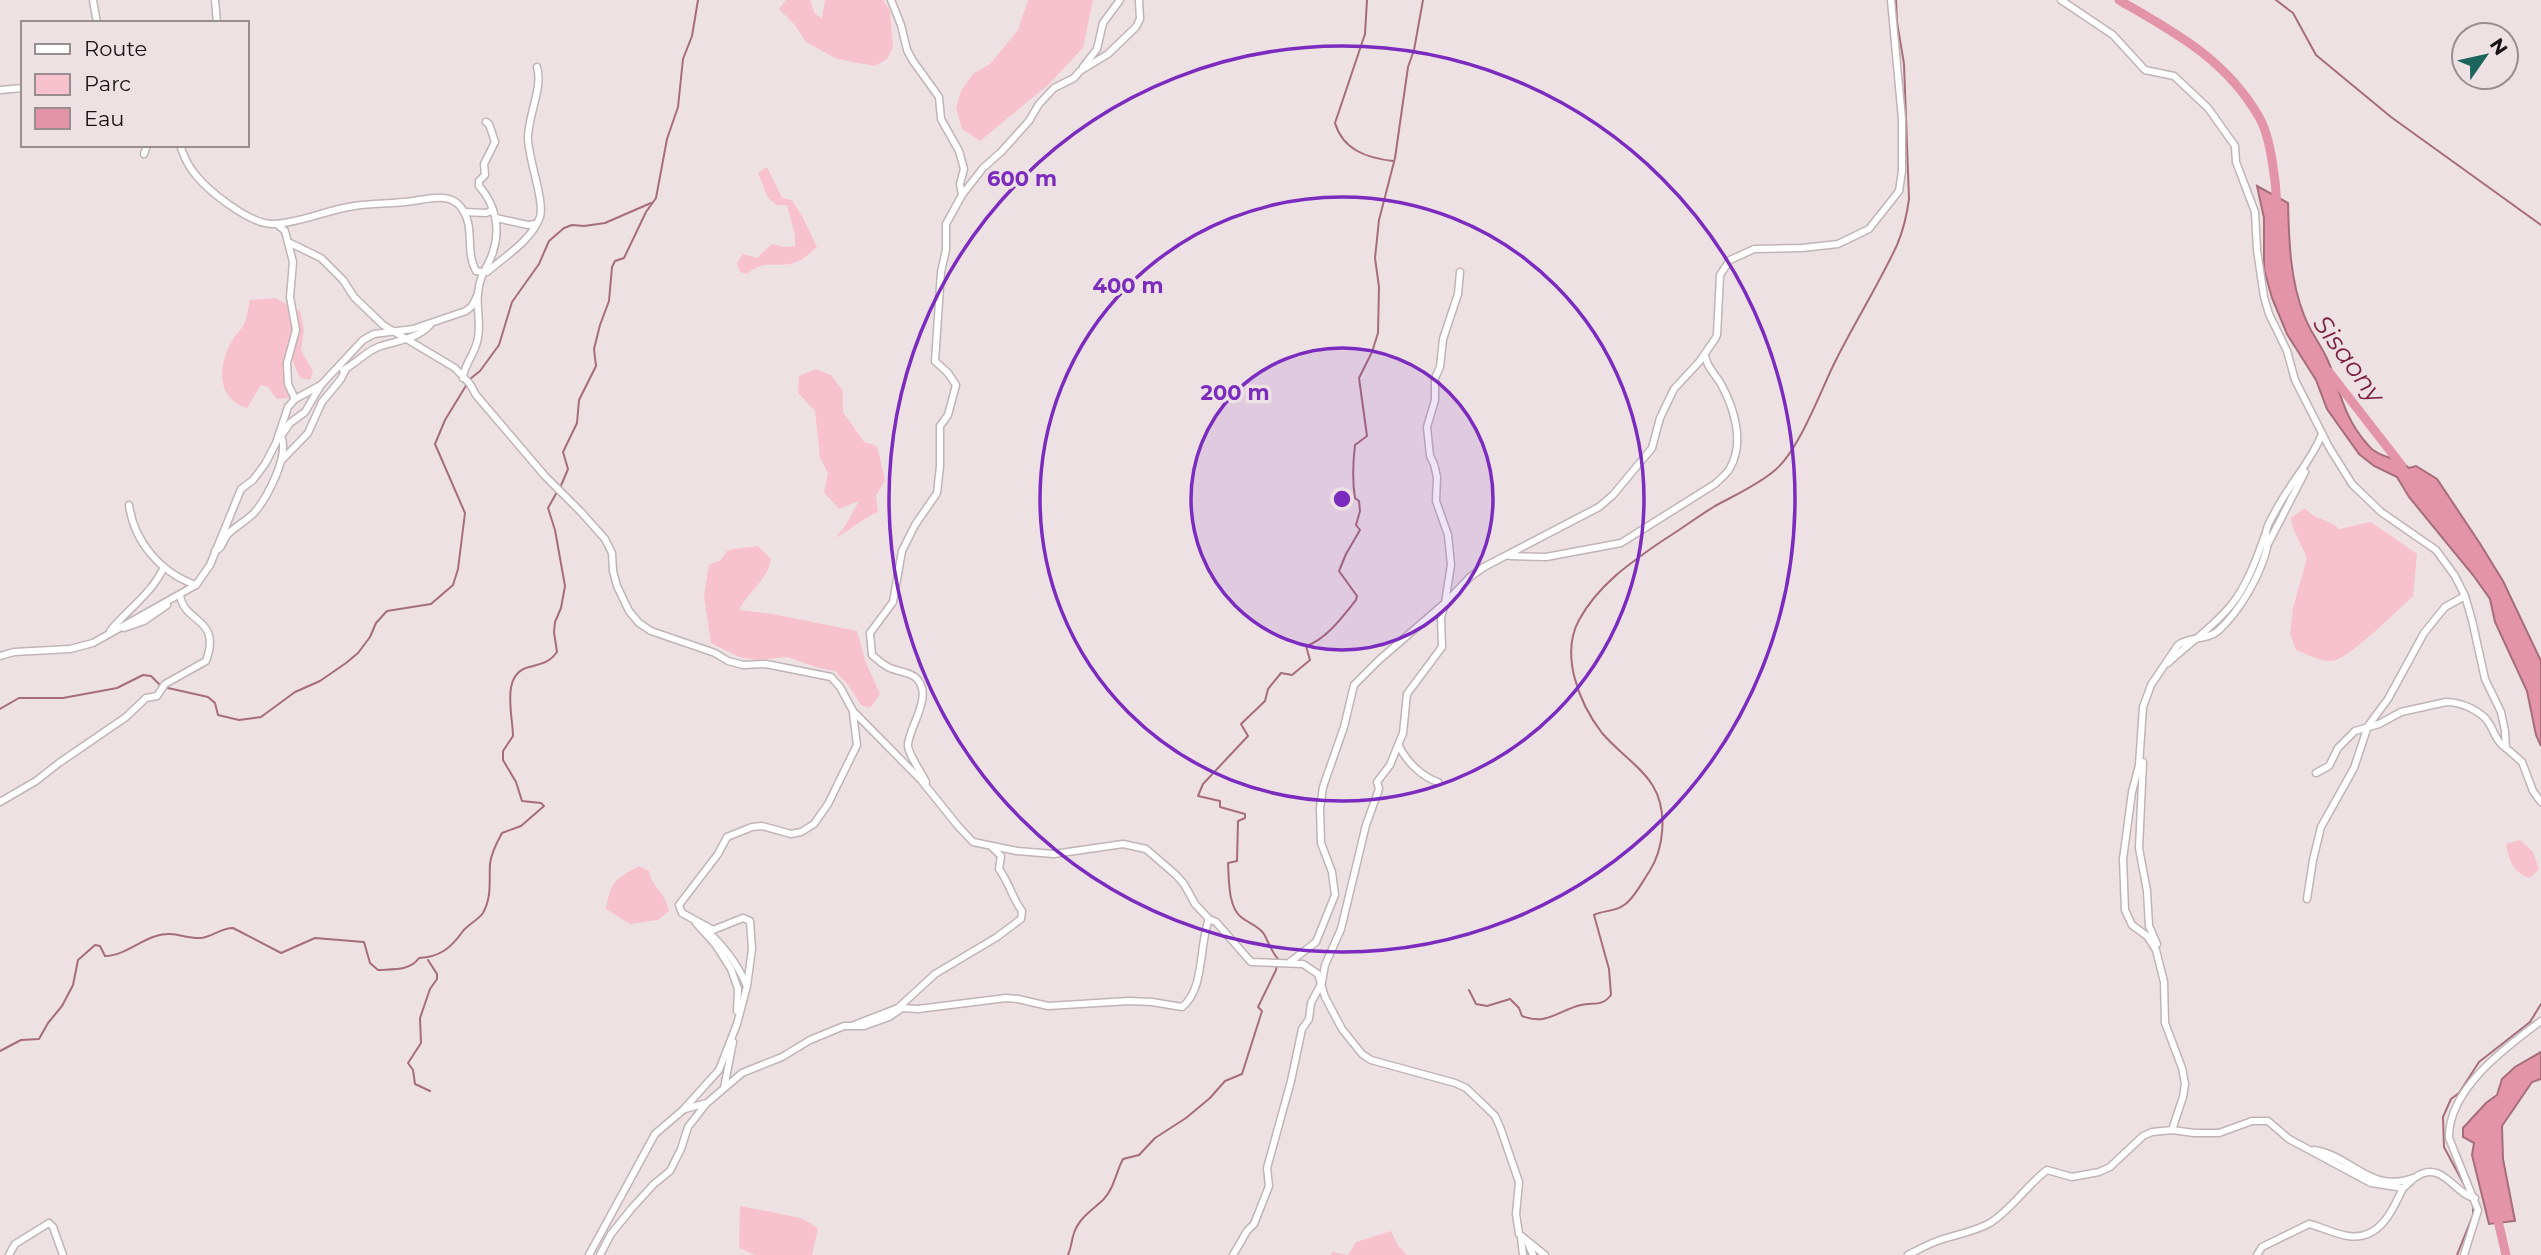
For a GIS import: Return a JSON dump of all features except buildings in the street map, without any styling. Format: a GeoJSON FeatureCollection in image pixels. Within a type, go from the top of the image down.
{"type":"FeatureCollection","features":[{"type":"Feature","properties":{"kind":"street"},"geometry":{"type":"LineString","coordinates":[[93,0],[97,21]]}},
{"type":"Feature","properties":{"kind":"street"},"geometry":{"type":"LineString","coordinates":[[215,0],[217,21]]}},
{"type":"Feature","properties":{"kind":"street"},"geometry":{"type":"LineString","coordinates":[[891,0],[912,61],[939,97],[941,119],[964,169],[960,184],[962,195]]}},
{"type":"Feature","properties":{"kind":"street"},"geometry":{"type":"LineString","coordinates":[[936,798],[934,790],[915,765],[908,746],[912,724],[922,706],[922,690],[914,676],[889,667],[872,655],[870,633],[893,603],[902,551],[915,525],[937,493],[940,426],[948,415],[956,385],[935,361],[946,224],[962,195],[1029,121],[1039,104],[1054,88],[1074,78],[1080,71],[1097,49],[1103,23],[1120,0]]}},
{"type":"Feature","properties":{"kind":"street"},"geometry":{"type":"LineString","coordinates":[[1080,71],[1108,54],[1136,27],[1140,19],[1139,0]]}},
{"type":"Feature","properties":{"kind":"street"},"geometry":{"type":"LineString","coordinates":[[1289,964],[1316,942],[1335,895],[1332,872],[1321,843],[1320,807],[1323,787],[1344,727],[1353,685],[1445,603],[1470,577],[1592,511],[1613,495],[1652,448],[1668,400],[1717,335],[1720,275],[1730,260],[1754,249],[1838,244],[1869,229],[1899,191],[1903,138],[1891,0]]}},
{"type":"Feature","properties":{"kind":"street"},"geometry":{"type":"LineString","coordinates":[[2061,0],[2113,34],[2145,70],[2174,76],[2208,108],[2235,146],[2236,162],[2255,212],[2258,261],[2269,314],[2287,351],[2295,380],[2322,433],[2353,484],[2381,512],[2436,550],[2455,576],[2465,596],[2484,680],[2501,712],[2505,748]]}},
{"type":"Feature","properties":{"kind":"street"},"geometry":{"type":"LineString","coordinates":[[181,147],[190,167],[225,201],[252,219],[266,224],[277,224],[354,206],[436,197],[454,201],[464,212],[471,233],[470,261],[476,271],[487,272],[530,234],[541,215],[528,138],[533,101],[540,78],[537,66]]}},
{"type":"Feature","properties":{"kind":"street"},"geometry":{"type":"LineString","coordinates":[[0,90],[21,88]]}},
{"type":"Feature","properties":{"kind":"street"},"geometry":{"type":"LineString","coordinates":[[466,381],[464,372],[478,341],[478,294],[482,272],[493,253],[497,225],[488,196],[479,186],[479,181],[485,175],[484,164],[495,142],[486,122]]}},
{"type":"Feature","properties":{"kind":"street"},"geometry":{"type":"LineString","coordinates":[[144,154],[146,147]]}},
{"type":"Feature","properties":{"kind":"street"},"geometry":{"type":"LineString","coordinates":[[464,212],[486,214],[493,210]]}},
{"type":"Feature","properties":{"kind":"street"},"geometry":{"type":"LineString","coordinates":[[496,218],[528,225],[536,224]]}},
{"type":"Feature","properties":{"kind":"street"},"geometry":{"type":"LineString","coordinates":[[277,224],[285,231],[293,262],[290,297],[296,330],[287,363],[288,384],[295,399]]}},
{"type":"Feature","properties":{"kind":"street"},"geometry":{"type":"LineString","coordinates":[[288,242],[321,258],[343,279],[354,297],[392,332],[455,368],[545,476],[581,512],[610,547],[617,586],[629,611],[639,623],[651,631],[715,653],[729,661],[766,664],[831,677],[840,687],[853,711],[885,742],[974,842],[1017,851],[1054,854],[1123,844],[1146,849],[1184,884],[1195,904],[1209,919],[1216,922],[1251,962],[1303,964],[1318,974],[1325,997],[1342,1029],[1362,1054],[1371,1060],[1466,1088],[1495,1116],[1520,1182],[1516,1214],[1524,1239],[1533,1255]]}},
{"type":"Feature","properties":{"kind":"street"},"geometry":{"type":"LineString","coordinates":[[1233,1255],[1254,1224],[1269,1186],[1267,1168],[1302,1029],[1309,1019],[1311,1003],[1322,982],[1325,964],[1341,929],[1366,825],[1380,789],[1377,782],[1390,765],[1399,746],[1405,726],[1407,694],[1442,647],[1441,618],[1451,565],[1448,535],[1436,500],[1437,477],[1430,456],[1427,427],[1435,400],[1435,378],[1440,367],[1443,340],[1458,293],[1461,272]]}},
{"type":"Feature","properties":{"kind":"street"},"geometry":{"type":"LineString","coordinates":[[0,656],[14,652],[70,649],[93,643],[196,585],[204,576],[242,489],[253,480],[290,423],[305,412],[321,385],[363,340],[374,334],[433,322],[466,311],[478,294]]}},
{"type":"Feature","properties":{"kind":"street"},"geometry":{"type":"LineString","coordinates":[[334,372],[346,369],[379,346],[422,334],[433,322]]}},
{"type":"Feature","properties":{"kind":"street"},"geometry":{"type":"LineString","coordinates":[[1505,556],[1546,557],[1620,543],[1715,484],[1728,472],[1736,449],[1735,421],[1722,385],[1705,362],[1705,354]]}},
{"type":"Feature","properties":{"kind":"street"},"geometry":{"type":"LineString","coordinates":[[281,461],[308,433],[322,402],[346,369]]}},
{"type":"Feature","properties":{"kind":"street"},"geometry":{"type":"LineString","coordinates":[[276,443],[288,407],[295,399],[321,385]]}},
{"type":"Feature","properties":{"kind":"street"},"geometry":{"type":"LineString","coordinates":[[2157,953],[2147,936],[2132,925],[2125,910],[2123,859],[2132,792],[2139,765],[2143,707],[2151,685],[2178,646],[2184,640],[2212,635],[2234,611],[2261,567],[2268,544],[2322,433]]}},
{"type":"Feature","properties":{"kind":"street"},"geometry":{"type":"LineString","coordinates":[[215,551],[222,547],[229,534],[258,507],[274,480],[281,461],[281,436]]}},
{"type":"Feature","properties":{"kind":"street"},"geometry":{"type":"LineString","coordinates":[[2198,638],[2233,603],[2255,563],[2276,510],[2315,451]]}},
{"type":"Feature","properties":{"kind":"street"},"geometry":{"type":"LineString","coordinates":[[129,505],[132,524],[163,569],[178,579],[196,585]]}},
{"type":"Feature","properties":{"kind":"street"},"geometry":{"type":"LineString","coordinates":[[2266,531],[2268,544]]}},
{"type":"Feature","properties":{"kind":"street"},"geometry":{"type":"LineString","coordinates":[[110,633],[129,609],[154,587],[163,569]]}},
{"type":"Feature","properties":{"kind":"street"},"geometry":{"type":"LineString","coordinates":[[0,802],[36,781],[126,717],[146,698],[157,696],[163,688],[206,661],[210,650],[207,628],[183,606],[182,594]]}},
{"type":"Feature","properties":{"kind":"street"},"geometry":{"type":"LineString","coordinates":[[2307,899],[2321,827],[2354,768],[2368,726],[2388,699],[2424,633],[2445,607],[2465,596]]}},
{"type":"Feature","properties":{"kind":"street"},"geometry":{"type":"LineString","coordinates":[[2315,773],[2329,766],[2345,739],[2368,726],[2412,709],[2454,702],[2482,714],[2499,743],[2522,762],[2533,791],[2541,802]]}},
{"type":"Feature","properties":{"kind":"street"},"geometry":{"type":"LineString","coordinates":[[747,986],[716,937],[682,913],[679,905],[727,838],[752,827],[762,826],[780,833],[801,832],[814,824],[857,745],[853,711]]}},
{"type":"Feature","properties":{"kind":"street"},"geometry":{"type":"LineString","coordinates":[[1399,746],[1416,768],[1438,782]]}},
{"type":"Feature","properties":{"kind":"street"},"geometry":{"type":"LineString","coordinates":[[2139,746],[2143,754],[2143,779],[2138,832],[2149,926],[2157,945],[2164,982],[2165,1023],[2185,1084],[2172,1130]]}},
{"type":"Feature","properties":{"kind":"street"},"geometry":{"type":"LineString","coordinates":[[852,1026],[898,1007],[935,974],[997,937],[1021,919],[1022,911],[999,869],[1001,856],[989,845]]}},
{"type":"Feature","properties":{"kind":"street"},"geometry":{"type":"LineString","coordinates":[[589,1255],[643,1152],[655,1134],[683,1110],[719,1070],[733,1033],[747,986],[752,950],[750,921],[743,918],[733,920],[717,930],[699,924]]}},
{"type":"Feature","properties":{"kind":"street"},"geometry":{"type":"LineString","coordinates":[[600,1255],[611,1234],[632,1208],[670,1171],[688,1127],[707,1103],[742,1073],[782,1057],[810,1040],[844,1026],[871,1024],[902,1008],[918,1009],[997,999],[1018,999],[1048,1006],[1129,1001],[1182,1007],[1188,1002],[1198,976],[1209,919]]}},
{"type":"Feature","properties":{"kind":"street"},"geometry":{"type":"LineString","coordinates":[[699,924],[731,969],[738,989],[738,1016]]}},
{"type":"Feature","properties":{"kind":"street"},"geometry":{"type":"LineString","coordinates":[[2464,1255],[2478,1210],[2449,1138],[2453,1111],[2490,1061],[2541,1021]]}},
{"type":"Feature","properties":{"kind":"street"},"geometry":{"type":"LineString","coordinates":[[724,1088],[733,1033]]}},
{"type":"Feature","properties":{"kind":"street"},"geometry":{"type":"LineString","coordinates":[[683,1110],[707,1103]]}},
{"type":"Feature","properties":{"kind":"street"},"geometry":{"type":"LineString","coordinates":[[1908,1255],[1924,1246],[1991,1223],[2036,1178],[2048,1170],[2072,1177],[2099,1172],[2110,1167],[2143,1136],[2152,1132],[2172,1130],[2218,1133],[2252,1121],[2268,1121],[2289,1139],[2371,1183],[2403,1188]]}},
{"type":"Feature","properties":{"kind":"street"},"geometry":{"type":"LineString","coordinates":[[2309,1149],[2332,1155],[2379,1181],[2402,1182],[2437,1172],[2447,1177],[2471,1198]]}},
{"type":"Feature","properties":{"kind":"street"},"geometry":{"type":"LineString","coordinates":[[2257,1255],[2262,1247],[2309,1224],[2345,1236],[2365,1236],[2373,1233],[2390,1214],[2403,1188],[2415,1177]]}},
{"type":"Feature","properties":{"kind":"street"},"geometry":{"type":"LineString","coordinates":[[9,1255],[15,1244],[49,1223],[63,1255]]}},
{"type":"Feature","properties":{"kind":"street"},"geometry":{"type":"LineString","coordinates":[[1523,1255],[1524,1239]]}},
{"type":"Feature","properties":{"kind":"street"},"geometry":{"type":"LineString","coordinates":[[1524,1239],[1545,1255]]}},
{"type":"Feature","properties":{"kind":"green space"},"geometry":{"type":"Polygon","coordinates":[[[786,0],[810,0],[815,14],[822,18],[825,0],[883,0],[890,11],[893,47],[887,59],[875,66],[837,59],[806,42],[794,24],[779,9],[786,0]]]}},
{"type":"Feature","properties":{"kind":"green space"},"geometry":{"type":"Polygon","coordinates":[[[1028,0],[1093,0],[1083,48],[1048,85],[980,141],[962,129],[956,108],[961,91],[973,74],[990,64],[1018,30],[1028,0]]]}},
{"type":"Feature","properties":{"kind":"green space"},"geometry":{"type":"Polygon","coordinates":[[[767,167],[782,198],[792,200],[802,216],[817,247],[797,262],[762,265],[747,274],[740,272],[737,263],[743,254],[757,258],[772,244],[795,246],[795,235],[787,205],[777,205],[768,198],[758,173],[767,167]]]}},
{"type":"Feature","properties":{"kind":"green space"},"geometry":{"type":"Polygon","coordinates":[[[275,298],[300,311],[304,329],[301,350],[313,372],[310,380],[300,378],[292,359],[289,379],[295,397],[277,399],[268,387],[261,385],[247,408],[229,397],[222,379],[224,359],[244,323],[250,300],[275,298]]]}},
{"type":"Feature","properties":{"kind":"green space"},"geometry":{"type":"Polygon","coordinates":[[[816,369],[831,375],[843,391],[843,412],[864,442],[877,446],[885,480],[876,496],[878,512],[835,538],[859,501],[839,509],[824,492],[828,473],[820,458],[815,411],[798,393],[799,376],[816,369]]]}},
{"type":"Feature","properties":{"kind":"green space"},"geometry":{"type":"Polygon","coordinates":[[[2305,508],[2339,529],[2371,522],[2417,554],[2413,596],[2350,652],[2332,661],[2318,659],[2296,650],[2290,634],[2293,608],[2307,558],[2291,518],[2305,508]]]}},
{"type":"Feature","properties":{"kind":"green space"},"geometry":{"type":"Polygon","coordinates":[[[758,546],[771,559],[769,566],[739,610],[857,631],[866,663],[880,694],[870,708],[861,705],[835,671],[787,657],[757,660],[739,657],[711,643],[704,597],[709,564],[720,561],[728,550],[758,546]]]}},
{"type":"Feature","properties":{"kind":"green space"},"geometry":{"type":"Polygon","coordinates":[[[2520,840],[2533,852],[2539,869],[2530,878],[2520,873],[2513,865],[2506,844],[2520,840]]]}},
{"type":"Feature","properties":{"kind":"green space"},"geometry":{"type":"Polygon","coordinates":[[[639,866],[649,871],[669,911],[658,920],[630,924],[606,909],[615,882],[639,866]]]}},
{"type":"Feature","properties":{"kind":"green space"},"geometry":{"type":"Polygon","coordinates":[[[740,1206],[801,1218],[818,1228],[812,1255],[755,1255],[739,1248],[740,1206]]]}},
{"type":"Feature","properties":{"kind":"green space"},"geometry":{"type":"Polygon","coordinates":[[[1391,1231],[1398,1246],[1407,1255],[1348,1255],[1356,1242],[1391,1231]]]}},
{"type":"Feature","properties":{"kind":"water"},"geometry":{"type":"Polygon","coordinates":[[[2257,186],[2288,203],[2291,260],[2299,302],[2329,363],[2353,425],[2372,450],[2409,468],[2416,466],[2437,479],[2503,581],[2541,661],[2541,746],[2536,735],[2527,691],[2495,622],[2490,599],[2409,497],[2397,477],[2374,466],[2359,454],[2327,409],[2316,380],[2287,334],[2272,298],[2264,269],[2264,218],[2257,186]]]}},
{"type":"Feature","properties":{"kind":"water"},"geometry":{"type":"Polygon","coordinates":[[[2541,1052],[2541,1079],[2532,1082],[2502,1126],[2503,1159],[2515,1221],[2489,1224],[2472,1155],[2474,1143],[2463,1137],[2463,1128],[2497,1095],[2502,1079],[2515,1067],[2541,1052]]]}},
{"type":"Feature","properties":{"kind":"waterway"},"geometry":{"type":"LineString","coordinates":[[560,488],[568,469],[563,452],[577,423],[579,400],[596,366],[594,349],[609,301],[612,267],[615,261],[624,258],[646,212],[656,198],[667,139],[678,107],[683,59],[692,36],[698,0]]}},
{"type":"Feature","properties":{"kind":"waterway"},"geometry":{"type":"LineString","coordinates":[[1367,0],[1365,34],[1335,123],[1344,140],[1357,151],[1374,158],[1393,161]]}},
{"type":"Feature","properties":{"kind":"waterway"},"geometry":{"type":"LineString","coordinates":[[1068,1255],[1076,1228],[1107,1196],[1123,1159],[1139,1155],[1155,1138],[1210,1098],[1225,1081],[1242,1074],[1262,1011],[1258,1007],[1276,970],[1278,959],[1264,934],[1241,917],[1231,900],[1228,863],[1237,861],[1238,821],[1245,818],[1245,814],[1220,807],[1220,801],[1198,796],[1203,784],[1248,736],[1241,724],[1265,701],[1268,689],[1281,673],[1292,675],[1310,660],[1306,646],[1327,633],[1356,600],[1357,596],[1339,571],[1360,530],[1356,525],[1360,511],[1354,491],[1354,458],[1355,445],[1367,436],[1359,378],[1378,333],[1379,287],[1375,258],[1379,220],[1395,158],[1408,67],[1414,50],[1423,0]]}},
{"type":"Feature","properties":{"kind":"waterway"},"geometry":{"type":"LineString","coordinates":[[1469,990],[1476,1004],[1487,1006],[1510,999],[1519,1008],[1522,1016],[1531,1019],[1546,1018],[1581,1005],[1601,1003],[1611,995],[1609,969],[1594,915],[1621,907],[1628,902],[1649,872],[1661,841],[1661,807],[1648,779],[1602,733],[1586,708],[1572,663],[1574,634],[1579,620],[1595,596],[1627,566],[1715,506],[1753,486],[1783,462],[1807,422],[1882,275],[1901,234],[1909,199],[1904,64],[1896,0]]}},
{"type":"Feature","properties":{"kind":"waterway","name":"Sisaony"},"geometry":{"type":"LineString","coordinates":[[2119,0],[2197,49],[2215,63],[2246,97],[2267,136],[2277,207]]}},
{"type":"Feature","properties":{"kind":"waterway"},"geometry":{"type":"LineString","coordinates":[[2276,0],[2293,13],[2316,55],[2391,117],[2541,225]]}},
{"type":"Feature","properties":{"kind":"waterway"},"geometry":{"type":"LineString","coordinates":[[470,379],[480,371],[499,345],[512,302],[539,264],[549,241],[564,228],[572,225],[605,223],[651,203]]}},
{"type":"Feature","properties":{"kind":"waterway","name":"Sisaony"},"geometry":{"type":"LineString","coordinates":[[2329,372],[2402,466]]}},
{"type":"Feature","properties":{"kind":"waterway"},"geometry":{"type":"LineString","coordinates":[[0,709],[19,698],[63,698],[117,688],[143,675],[151,676],[161,686],[208,697],[215,703],[218,715],[239,720],[261,717],[295,692],[320,681],[358,653],[376,623],[387,611],[431,604],[453,585],[458,569],[465,513],[435,444],[445,420],[467,384]]}},
{"type":"Feature","properties":{"kind":"waterway"},"geometry":{"type":"LineString","coordinates":[[0,1051],[21,1040],[39,1039],[73,985],[78,960],[95,945],[100,946],[105,956],[125,951],[162,934],[201,938],[233,928],[281,953],[315,938],[364,942],[370,963],[378,970],[395,969],[406,967],[419,958],[433,956],[444,950],[483,913],[489,895],[490,864],[502,833],[521,826],[544,806],[541,803],[522,801],[516,782],[503,760],[503,751],[513,736],[510,697],[514,678],[520,671],[551,659],[557,652],[555,622],[565,586],[555,530],[548,508],[557,492]]}},
{"type":"Feature","properties":{"kind":"waterway"},"geometry":{"type":"LineString","coordinates":[[428,960],[437,974],[437,979],[430,989],[420,1018],[421,1043],[408,1063],[413,1070],[415,1084],[430,1091]]}},
{"type":"Feature","properties":{"kind":"waterway"},"geometry":{"type":"LineString","coordinates":[[2468,1192],[2444,1147],[2443,1117],[2451,1099],[2459,1093],[2479,1062],[2530,1022],[2541,1004]]}},
{"type":"Feature","properties":{"kind":"waterway"},"geometry":{"type":"LineString","coordinates":[[2457,1255],[2473,1215],[2473,1207]]}},
{"type":"Feature","properties":{"kind":"waterway","name":"Sisaony"},"geometry":{"type":"LineString","coordinates":[[2496,1212],[2506,1255]]}}]}
